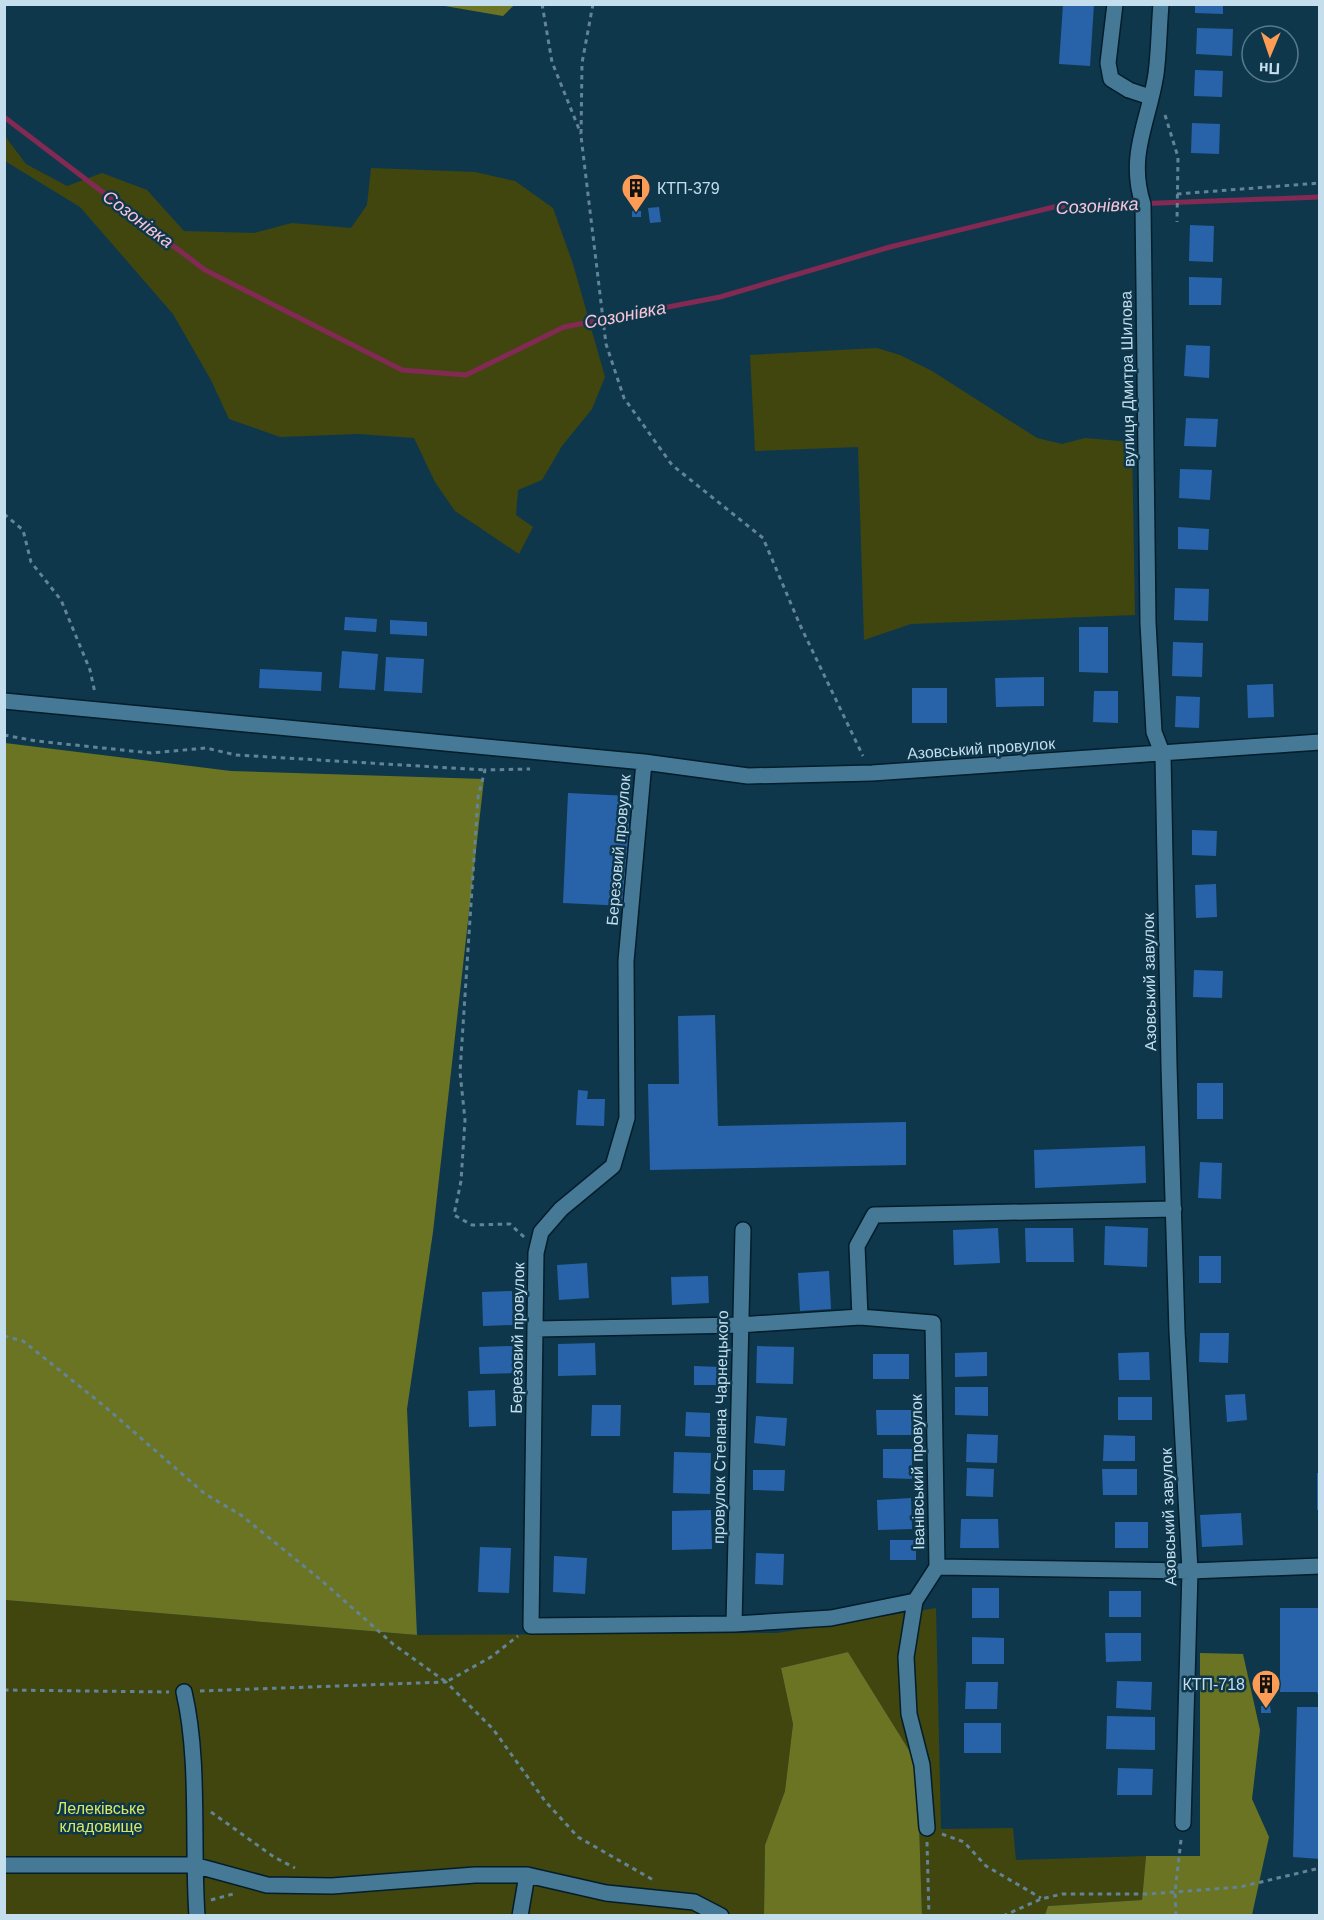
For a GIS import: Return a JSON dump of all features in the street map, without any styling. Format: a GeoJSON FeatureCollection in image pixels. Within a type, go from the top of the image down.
{"type":"FeatureCollection","features":[{"type":"Feature","properties":{"kind":"street"},"geometry":{"type":"LineString","coordinates":[[1115,4],[1108,63],[1111,80],[1129,90],[1150,97]]}},
{"type":"Feature","properties":{"kind":"street","name":"вулиця Дмитра Шилова"},"geometry":{"type":"LineString","coordinates":[[1161,4],[1156,75],[1137,146],[1137,185],[1143,204],[1148,623],[1154,732],[1163,755]]}},
{"type":"Feature","properties":{"kind":"street","name":"Азовський провулок"},"geometry":{"type":"LineString","coordinates":[[4,701],[644,762],[748,776],[872,773],[1163,755],[1320,742]]}},
{"type":"Feature","properties":{"kind":"street","name":"Азовський завулок"},"geometry":{"type":"LineString","coordinates":[[1163,755],[1174,1209],[1190,1571],[1183,1823]]}},
{"type":"Feature","properties":{"kind":"street","name":"Березовий провулок"},"geometry":{"type":"LineString","coordinates":[[531,1626],[536,1253],[541,1232],[561,1209],[613,1166],[627,1118],[626,961],[644,762]]}},
{"type":"Feature","properties":{"kind":"street"},"geometry":{"type":"LineString","coordinates":[[536,1329],[739,1325],[860,1317],[857,1246],[874,1215],[1174,1209]]}},
{"type":"Feature","properties":{"kind":"street","name":"провулок Степана Чарнецького"},"geometry":{"type":"LineString","coordinates":[[734,1624],[739,1325],[743,1230]]}},
{"type":"Feature","properties":{"kind":"street","name":"Іванівський провулок"},"geometry":{"type":"LineString","coordinates":[[860,1317],[933,1323],[937,1567],[915,1601],[906,1657],[908,1703],[922,1766],[927,1828]]}},
{"type":"Feature","properties":{"kind":"street"},"geometry":{"type":"LineString","coordinates":[[937,1567],[1190,1571],[1320,1566]]}},
{"type":"Feature","properties":{"kind":"street"},"geometry":{"type":"LineString","coordinates":[[531,1626],[734,1624],[831,1618],[915,1601]]}},
{"type":"Feature","properties":{"kind":"street"},"geometry":{"type":"LineString","coordinates":[[184,1692],[191,1724],[197,1916]]}},
{"type":"Feature","properties":{"kind":"street"},"geometry":{"type":"LineString","coordinates":[[4,1865],[194,1865],[267,1885],[332,1886],[475,1875],[527,1875],[606,1893],[694,1902],[721,1916]]}},
{"type":"Feature","properties":{"kind":"street"},"geometry":{"type":"LineString","coordinates":[[520,1916],[527,1875]]}},
{"type":"Feature","properties":{"kind":"path"},"geometry":{"type":"LineString","coordinates":[[542,4],[552,62],[581,136]]}},
{"type":"Feature","properties":{"kind":"path"},"geometry":{"type":"LineString","coordinates":[[593,4],[582,63],[581,136],[606,344],[624,398],[672,465],[763,538],[800,625],[872,773]]}},
{"type":"Feature","properties":{"kind":"path"},"geometry":{"type":"LineString","coordinates":[[1165,113],[1178,157],[1177,222]]}},
{"type":"Feature","properties":{"kind":"path"},"geometry":{"type":"LineString","coordinates":[[1177,194],[1320,183]]}},
{"type":"Feature","properties":{"kind":"path"},"geometry":{"type":"LineString","coordinates":[[4,514],[23,530],[31,562],[61,600],[90,670],[99,710]]}},
{"type":"Feature","properties":{"kind":"path"},"geometry":{"type":"LineString","coordinates":[[4,735],[36,741],[151,753],[206,748],[236,755],[485,770],[539,769]]}},
{"type":"Feature","properties":{"kind":"path"},"geometry":{"type":"LineString","coordinates":[[485,770],[478,798],[467,944],[460,1072],[465,1120],[461,1180],[454,1215],[472,1225],[510,1224],[536,1253]]}},
{"type":"Feature","properties":{"kind":"path"},"geometry":{"type":"LineString","coordinates":[[4,1336],[23,1341],[103,1405],[205,1494],[241,1515],[321,1580],[393,1644],[446,1682],[493,1729],[545,1801],[579,1837],[664,1886]]}},
{"type":"Feature","properties":{"kind":"path"},"geometry":{"type":"LineString","coordinates":[[4,1690],[184,1692],[446,1682],[491,1657],[531,1626]]}},
{"type":"Feature","properties":{"kind":"path"},"geometry":{"type":"LineString","coordinates":[[192,1786],[196,1801],[229,1827],[274,1857],[303,1871]]}},
{"type":"Feature","properties":{"kind":"path"},"geometry":{"type":"LineString","coordinates":[[1176,1916],[1175,1892],[1183,1823]]}},
{"type":"Feature","properties":{"kind":"path"},"geometry":{"type":"LineString","coordinates":[[929,1916],[927,1828],[964,1842],[986,1866],[1041,1899]]}},
{"type":"Feature","properties":{"kind":"path"},"geometry":{"type":"LineString","coordinates":[[1003,1916],[1041,1899],[1062,1894],[1175,1892],[1240,1887],[1320,1868]]}},
{"type":"Feature","properties":{"kind":"path"},"geometry":{"type":"LineString","coordinates":[[207,1900],[237,1893]]}},
{"type":"Feature","properties":{"kind":"green space"},"geometry":{"type":"Polygon","coordinates":[[[514,4],[503,16],[439,5],[514,4]]]}},
{"type":"Feature","properties":{"kind":"green space"},"geometry":{"type":"Polygon","coordinates":[[[4,135],[26,164],[67,186],[102,173],[147,190],[184,231],[254,233],[292,223],[351,228],[367,205],[371,168],[475,172],[515,181],[553,208],[573,264],[605,377],[592,409],[562,446],[542,480],[518,490],[516,515],[533,527],[519,554],[455,511],[435,482],[414,438],[358,434],[280,437],[229,419],[211,380],[173,314],[80,207],[5,161],[4,135]]]}},
{"type":"Feature","properties":{"kind":"green space"},"geometry":{"type":"Polygon","coordinates":[[[877,348],[900,355],[932,371],[1037,438],[1062,444],[1085,438],[1132,442],[1135,615],[911,624],[864,640],[858,447],[755,451],[750,355],[877,348]]]}},
{"type":"Feature","properties":{"kind":"green space"},"geometry":{"type":"Polygon","coordinates":[[[5,743],[231,771],[484,779],[433,1232],[407,1409],[417,1635],[5,1600],[5,743]]]}},
{"type":"Feature","properties":{"kind":"green space","name":"Лелеківське кладовище"},"geometry":{"type":"Polygon","coordinates":[[[4,1600],[417,1635],[777,1633],[936,1608],[941,1829],[1013,1828],[1016,1860],[1146,1856],[1142,1900],[1048,1906],[1045,1915],[922,1915],[917,1763],[848,1652],[781,1668],[793,1724],[785,1791],[765,1845],[764,1915],[5,1915],[4,1600]]]}},
{"type":"Feature","properties":{"kind":"green space"},"geometry":{"type":"Polygon","coordinates":[[[848,1652],[917,1763],[922,1915],[764,1916],[765,1845],[785,1791],[793,1724],[781,1668],[848,1652]]]}},
{"type":"Feature","properties":{"kind":"green space"},"geometry":{"type":"Polygon","coordinates":[[[1200,1653],[1243,1654],[1260,1730],[1252,1799],[1269,1837],[1252,1915],[1045,1915],[1048,1906],[1142,1900],[1146,1856],[1200,1856],[1200,1653]]]}},
{"type":"Feature","properties":{"kind":"building"},"geometry":{"type":"Polygon","coordinates":[[[1063,4],[1094,4],[1090,66],[1059,64],[1063,4]]]}},
{"type":"Feature","properties":{"kind":"building"},"geometry":{"type":"Polygon","coordinates":[[[1195,4],[1223,4],[1223,14],[1195,13],[1195,4]]]}},
{"type":"Feature","properties":{"kind":"building"},"geometry":{"type":"Polygon","coordinates":[[[1197,28],[1233,29],[1232,56],[1196,54],[1197,28]]]}},
{"type":"Feature","properties":{"kind":"building"},"geometry":{"type":"Polygon","coordinates":[[[1195,70],[1223,71],[1222,97],[1194,96],[1195,70]]]}},
{"type":"Feature","properties":{"kind":"building"},"geometry":{"type":"Polygon","coordinates":[[[1192,123],[1220,124],[1219,154],[1191,153],[1192,123]]]}},
{"type":"Feature","properties":{"kind":"building"},"geometry":{"type":"Polygon","coordinates":[[[659,207],[661,222],[650,223],[648,208],[659,207]]]}},
{"type":"Feature","properties":{"kind":"building","name":"КТП-379"},"geometry":{"type":"Polygon","coordinates":[[[632,211],[641,211],[641,217],[632,217],[632,211]]]}},
{"type":"Feature","properties":{"kind":"building"},"geometry":{"type":"Polygon","coordinates":[[[1190,225],[1214,226],[1213,262],[1189,261],[1190,225]]]}},
{"type":"Feature","properties":{"kind":"building"},"geometry":{"type":"Polygon","coordinates":[[[1189,277],[1222,278],[1221,305],[1189,305],[1189,277]]]}},
{"type":"Feature","properties":{"kind":"building"},"geometry":{"type":"Polygon","coordinates":[[[1186,345],[1210,346],[1209,378],[1184,376],[1186,345]]]}},
{"type":"Feature","properties":{"kind":"building"},"geometry":{"type":"Polygon","coordinates":[[[1186,418],[1218,419],[1216,447],[1184,446],[1186,418]]]}},
{"type":"Feature","properties":{"kind":"building"},"geometry":{"type":"Polygon","coordinates":[[[1180,469],[1212,470],[1210,500],[1179,498],[1180,469]]]}},
{"type":"Feature","properties":{"kind":"building"},"geometry":{"type":"Polygon","coordinates":[[[1178,527],[1209,529],[1208,550],[1178,549],[1178,527]]]}},
{"type":"Feature","properties":{"kind":"building"},"geometry":{"type":"Polygon","coordinates":[[[1175,588],[1209,589],[1208,621],[1174,620],[1175,588]]]}},
{"type":"Feature","properties":{"kind":"building"},"geometry":{"type":"Polygon","coordinates":[[[345,617],[377,619],[376,632],[344,630],[345,617]]]}},
{"type":"Feature","properties":{"kind":"building"},"geometry":{"type":"Polygon","coordinates":[[[390,620],[427,622],[427,636],[390,634],[390,620]]]}},
{"type":"Feature","properties":{"kind":"building"},"geometry":{"type":"Polygon","coordinates":[[[1079,627],[1108,627],[1108,673],[1079,672],[1079,627]]]}},
{"type":"Feature","properties":{"kind":"building"},"geometry":{"type":"Polygon","coordinates":[[[1173,642],[1203,643],[1202,677],[1172,676],[1173,642]]]}},
{"type":"Feature","properties":{"kind":"building"},"geometry":{"type":"Polygon","coordinates":[[[342,651],[378,654],[375,690],[339,688],[342,651]]]}},
{"type":"Feature","properties":{"kind":"building"},"geometry":{"type":"Polygon","coordinates":[[[386,657],[424,659],[422,693],[384,691],[386,657]]]}},
{"type":"Feature","properties":{"kind":"building"},"geometry":{"type":"Polygon","coordinates":[[[260,669],[322,672],[321,691],[259,688],[260,669]]]}},
{"type":"Feature","properties":{"kind":"building"},"geometry":{"type":"Polygon","coordinates":[[[1044,677],[1044,706],[996,707],[995,678],[1044,677]]]}},
{"type":"Feature","properties":{"kind":"building"},"geometry":{"type":"Polygon","coordinates":[[[1273,684],[1274,717],[1248,718],[1247,685],[1273,684]]]}},
{"type":"Feature","properties":{"kind":"building"},"geometry":{"type":"Polygon","coordinates":[[[912,688],[947,688],[947,723],[912,723],[912,688]]]}},
{"type":"Feature","properties":{"kind":"building"},"geometry":{"type":"Polygon","coordinates":[[[1094,691],[1118,691],[1118,723],[1093,722],[1094,691]]]}},
{"type":"Feature","properties":{"kind":"building"},"geometry":{"type":"Polygon","coordinates":[[[1176,696],[1200,697],[1199,728],[1175,727],[1176,696]]]}},
{"type":"Feature","properties":{"kind":"building"},"geometry":{"type":"Polygon","coordinates":[[[568,793],[630,796],[626,906],[563,903],[568,793]]]}},
{"type":"Feature","properties":{"kind":"building"},"geometry":{"type":"Polygon","coordinates":[[[1192,830],[1217,831],[1216,856],[1192,855],[1192,830]]]}},
{"type":"Feature","properties":{"kind":"building"},"geometry":{"type":"Polygon","coordinates":[[[1216,884],[1217,917],[1196,918],[1195,885],[1216,884]]]}},
{"type":"Feature","properties":{"kind":"building"},"geometry":{"type":"Polygon","coordinates":[[[1194,970],[1223,971],[1222,998],[1193,997],[1194,970]]]}},
{"type":"Feature","properties":{"kind":"building"},"geometry":{"type":"Polygon","coordinates":[[[715,1015],[718,1126],[906,1122],[906,1165],[650,1170],[648,1084],[679,1084],[678,1016],[715,1015]]]}},
{"type":"Feature","properties":{"kind":"building"},"geometry":{"type":"Polygon","coordinates":[[[1197,1083],[1223,1083],[1223,1119],[1197,1119],[1197,1083]]]}},
{"type":"Feature","properties":{"kind":"building"},"geometry":{"type":"Polygon","coordinates":[[[578,1090],[588,1091],[587,1099],[605,1099],[604,1126],[576,1125],[578,1090]]]}},
{"type":"Feature","properties":{"kind":"building"},"geometry":{"type":"Polygon","coordinates":[[[1145,1146],[1146,1183],[1035,1188],[1034,1150],[1145,1146]]]}},
{"type":"Feature","properties":{"kind":"building"},"geometry":{"type":"Polygon","coordinates":[[[1200,1162],[1222,1163],[1221,1199],[1198,1198],[1200,1162]]]}},
{"type":"Feature","properties":{"kind":"building"},"geometry":{"type":"Polygon","coordinates":[[[1105,1226],[1148,1228],[1147,1267],[1104,1265],[1105,1226]]]}},
{"type":"Feature","properties":{"kind":"building"},"geometry":{"type":"Polygon","coordinates":[[[998,1228],[1000,1263],[954,1265],[953,1230],[998,1228]]]}},
{"type":"Feature","properties":{"kind":"building"},"geometry":{"type":"Polygon","coordinates":[[[1025,1228],[1073,1228],[1074,1262],[1026,1262],[1025,1228]]]}},
{"type":"Feature","properties":{"kind":"building"},"geometry":{"type":"Polygon","coordinates":[[[1199,1256],[1221,1256],[1221,1283],[1199,1283],[1199,1256]]]}},
{"type":"Feature","properties":{"kind":"building"},"geometry":{"type":"Polygon","coordinates":[[[587,1263],[589,1298],[559,1300],[557,1265],[587,1263]]]}},
{"type":"Feature","properties":{"kind":"building"},"geometry":{"type":"Polygon","coordinates":[[[829,1271],[831,1309],[800,1311],[798,1273],[829,1271]]]}},
{"type":"Feature","properties":{"kind":"building"},"geometry":{"type":"Polygon","coordinates":[[[708,1276],[709,1303],[672,1305],[671,1277],[708,1276]]]}},
{"type":"Feature","properties":{"kind":"building"},"geometry":{"type":"Polygon","coordinates":[[[512,1291],[513,1325],[483,1326],[482,1292],[512,1291]]]}},
{"type":"Feature","properties":{"kind":"building"},"geometry":{"type":"Polygon","coordinates":[[[1200,1333],[1229,1333],[1228,1363],[1199,1362],[1200,1333]]]}},
{"type":"Feature","properties":{"kind":"building"},"geometry":{"type":"Polygon","coordinates":[[[595,1343],[596,1375],[558,1376],[558,1344],[595,1343]]]}},
{"type":"Feature","properties":{"kind":"building"},"geometry":{"type":"Polygon","coordinates":[[[514,1346],[515,1373],[480,1374],[479,1347],[514,1346]]]}},
{"type":"Feature","properties":{"kind":"building"},"geometry":{"type":"Polygon","coordinates":[[[757,1346],[794,1347],[793,1384],[756,1383],[757,1346]]]}},
{"type":"Feature","properties":{"kind":"building"},"geometry":{"type":"Polygon","coordinates":[[[987,1352],[987,1376],[955,1377],[955,1353],[987,1352]]]}},
{"type":"Feature","properties":{"kind":"building"},"geometry":{"type":"Polygon","coordinates":[[[1149,1352],[1150,1380],[1119,1380],[1118,1353],[1149,1352]]]}},
{"type":"Feature","properties":{"kind":"building"},"geometry":{"type":"Polygon","coordinates":[[[873,1354],[909,1354],[909,1379],[873,1379],[873,1354]]]}},
{"type":"Feature","properties":{"kind":"building"},"geometry":{"type":"Polygon","coordinates":[[[694,1366],[720,1367],[719,1385],[694,1385],[694,1366]]]}},
{"type":"Feature","properties":{"kind":"building"},"geometry":{"type":"Polygon","coordinates":[[[955,1387],[988,1387],[988,1416],[955,1415],[955,1387]]]}},
{"type":"Feature","properties":{"kind":"building"},"geometry":{"type":"Polygon","coordinates":[[[495,1390],[496,1426],[469,1427],[468,1391],[495,1390]]]}},
{"type":"Feature","properties":{"kind":"building"},"geometry":{"type":"Polygon","coordinates":[[[1245,1394],[1247,1420],[1227,1422],[1225,1395],[1245,1394]]]}},
{"type":"Feature","properties":{"kind":"building"},"geometry":{"type":"Polygon","coordinates":[[[1118,1397],[1152,1397],[1152,1420],[1118,1420],[1118,1397]]]}},
{"type":"Feature","properties":{"kind":"building"},"geometry":{"type":"Polygon","coordinates":[[[592,1405],[621,1405],[620,1436],[591,1436],[592,1405]]]}},
{"type":"Feature","properties":{"kind":"building"},"geometry":{"type":"Polygon","coordinates":[[[876,1410],[911,1410],[912,1435],[877,1435],[876,1410]]]}},
{"type":"Feature","properties":{"kind":"building"},"geometry":{"type":"Polygon","coordinates":[[[686,1412],[710,1413],[710,1437],[685,1436],[686,1412]]]}},
{"type":"Feature","properties":{"kind":"building"},"geometry":{"type":"Polygon","coordinates":[[[756,1416],[787,1418],[785,1446],[754,1443],[756,1416]]]}},
{"type":"Feature","properties":{"kind":"building"},"geometry":{"type":"Polygon","coordinates":[[[967,1434],[998,1435],[997,1463],[966,1462],[967,1434]]]}},
{"type":"Feature","properties":{"kind":"building"},"geometry":{"type":"Polygon","coordinates":[[[1104,1435],[1135,1436],[1135,1461],[1103,1461],[1104,1435]]]}},
{"type":"Feature","properties":{"kind":"building"},"geometry":{"type":"Polygon","coordinates":[[[883,1449],[912,1449],[912,1479],[883,1478],[883,1449]]]}},
{"type":"Feature","properties":{"kind":"building"},"geometry":{"type":"Polygon","coordinates":[[[674,1452],[711,1453],[710,1494],[673,1493],[674,1452]]]}},
{"type":"Feature","properties":{"kind":"building"},"geometry":{"type":"Polygon","coordinates":[[[967,1468],[994,1469],[993,1497],[966,1496],[967,1468]]]}},
{"type":"Feature","properties":{"kind":"building"},"geometry":{"type":"Polygon","coordinates":[[[1102,1469],[1137,1469],[1137,1495],[1103,1495],[1102,1469]]]}},
{"type":"Feature","properties":{"kind":"building"},"geometry":{"type":"Polygon","coordinates":[[[753,1470],[785,1470],[784,1491],[753,1490],[753,1470]]]}},
{"type":"Feature","properties":{"kind":"building"},"geometry":{"type":"Polygon","coordinates":[[[1317,1473],[1320,1473],[1320,1510],[1317,1510],[1317,1473]]]}},
{"type":"Feature","properties":{"kind":"building"},"geometry":{"type":"Polygon","coordinates":[[[911,1498],[912,1529],[878,1530],[877,1500],[911,1498]]]}},
{"type":"Feature","properties":{"kind":"building"},"geometry":{"type":"Polygon","coordinates":[[[711,1510],[712,1549],[672,1550],[672,1511],[711,1510]]]}},
{"type":"Feature","properties":{"kind":"building"},"geometry":{"type":"Polygon","coordinates":[[[1241,1513],[1243,1545],[1202,1547],[1200,1515],[1241,1513]]]}},
{"type":"Feature","properties":{"kind":"building"},"geometry":{"type":"Polygon","coordinates":[[[961,1519],[998,1519],[999,1548],[960,1548],[961,1519]]]}},
{"type":"Feature","properties":{"kind":"building"},"geometry":{"type":"Polygon","coordinates":[[[1115,1522],[1148,1522],[1148,1548],[1115,1548],[1115,1522]]]}},
{"type":"Feature","properties":{"kind":"building"},"geometry":{"type":"Polygon","coordinates":[[[890,1540],[916,1540],[916,1560],[890,1560],[890,1540]]]}},
{"type":"Feature","properties":{"kind":"building"},"geometry":{"type":"Polygon","coordinates":[[[480,1547],[511,1548],[509,1593],[478,1592],[480,1547]]]}},
{"type":"Feature","properties":{"kind":"building"},"geometry":{"type":"Polygon","coordinates":[[[756,1553],[784,1554],[783,1585],[755,1584],[756,1553]]]}},
{"type":"Feature","properties":{"kind":"building"},"geometry":{"type":"Polygon","coordinates":[[[554,1556],[587,1558],[585,1594],[553,1592],[554,1556]]]}},
{"type":"Feature","properties":{"kind":"building"},"geometry":{"type":"Polygon","coordinates":[[[972,1588],[999,1588],[999,1618],[972,1618],[972,1588]]]}},
{"type":"Feature","properties":{"kind":"building"},"geometry":{"type":"Polygon","coordinates":[[[1109,1591],[1141,1591],[1141,1617],[1109,1617],[1109,1591]]]}},
{"type":"Feature","properties":{"kind":"building"},"geometry":{"type":"Polygon","coordinates":[[[1280,1608],[1320,1608],[1320,1700],[1317,1692],[1280,1692],[1280,1608]]]}},
{"type":"Feature","properties":{"kind":"building"},"geometry":{"type":"Polygon","coordinates":[[[1105,1633],[1141,1633],[1141,1661],[1106,1662],[1105,1633]]]}},
{"type":"Feature","properties":{"kind":"building"},"geometry":{"type":"Polygon","coordinates":[[[972,1637],[1004,1638],[1004,1664],[972,1664],[972,1637]]]}},
{"type":"Feature","properties":{"kind":"building"},"geometry":{"type":"Polygon","coordinates":[[[1117,1681],[1152,1682],[1151,1710],[1116,1708],[1117,1681]]]}},
{"type":"Feature","properties":{"kind":"building"},"geometry":{"type":"Polygon","coordinates":[[[966,1682],[998,1682],[997,1709],[965,1709],[966,1682]]]}},
{"type":"Feature","properties":{"kind":"building","name":"КТП-718"},"geometry":{"type":"Polygon","coordinates":[[[1261,1706],[1270,1706],[1271,1713],[1261,1713],[1261,1706]]]}},
{"type":"Feature","properties":{"kind":"building"},"geometry":{"type":"Polygon","coordinates":[[[1297,1707],[1320,1707],[1320,1859],[1293,1857],[1297,1707]]]}},
{"type":"Feature","properties":{"kind":"building"},"geometry":{"type":"Polygon","coordinates":[[[1107,1716],[1155,1717],[1155,1750],[1106,1749],[1107,1716]]]}},
{"type":"Feature","properties":{"kind":"building"},"geometry":{"type":"Polygon","coordinates":[[[964,1723],[1001,1723],[1001,1753],[964,1753],[964,1723]]]}},
{"type":"Feature","properties":{"kind":"building"},"geometry":{"type":"Polygon","coordinates":[[[1118,1768],[1153,1769],[1152,1795],[1117,1795],[1118,1768]]]}},
{"type":"Feature","properties":{"kind":"waterway","name":"Созонівка"},"geometry":{"type":"LineString","coordinates":[[4,117],[205,270],[402,370],[466,375],[564,327],[720,297],[890,247],[1054,207],[1320,197]]}},
{"type":"Feature","properties":{"kind":"place","name":"КТП-379"},"geometry":{"type":"Point","coordinates":[636,214]}},
{"type":"Feature","properties":{"kind":"place","name":"КТП-718"},"geometry":{"type":"Point","coordinates":[1266,1710]}}]}
